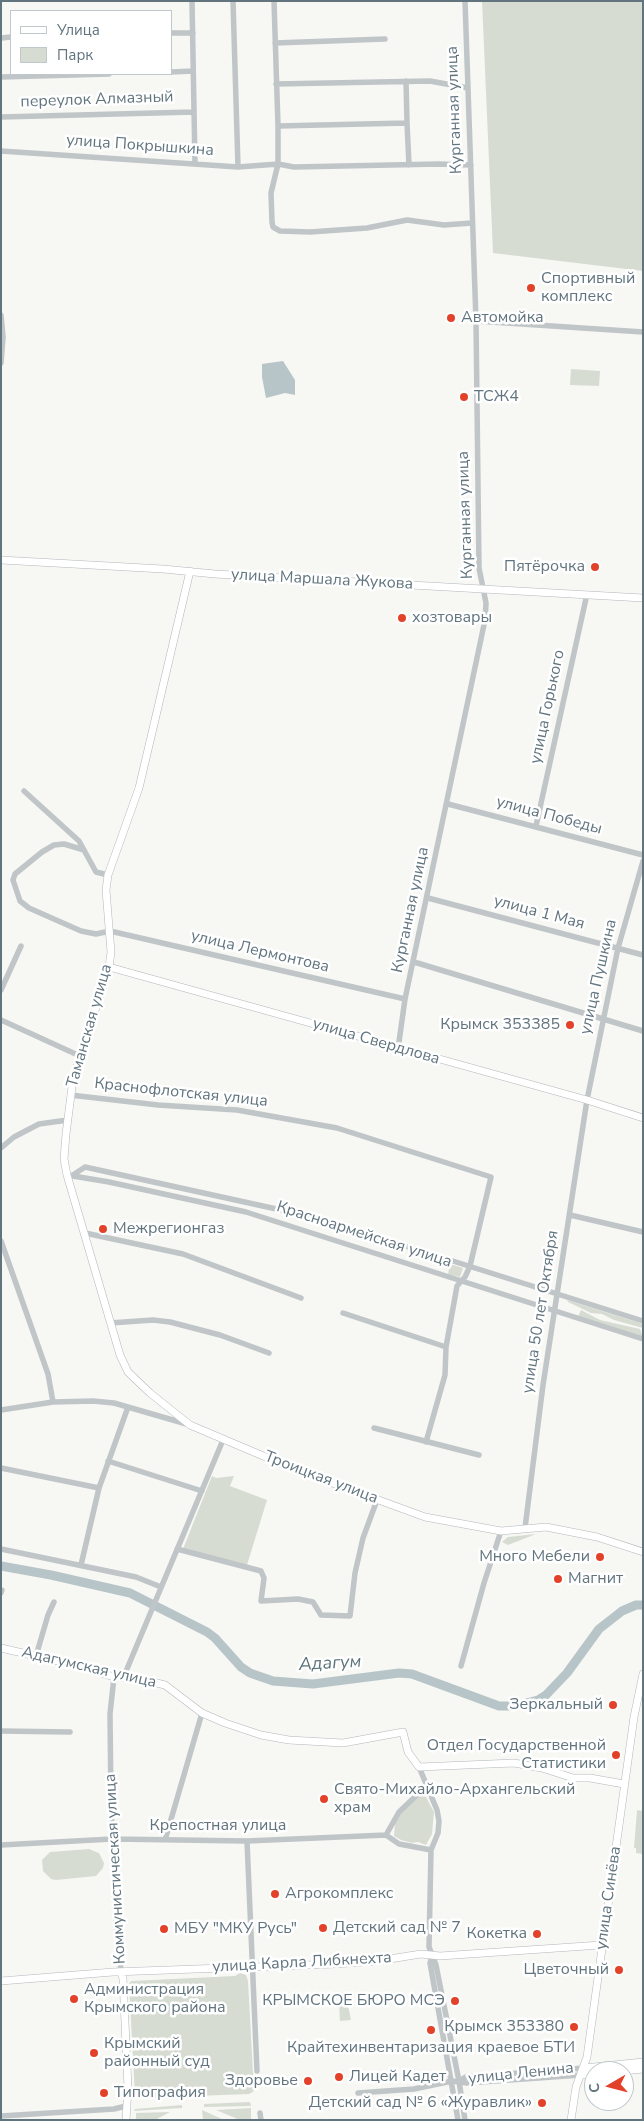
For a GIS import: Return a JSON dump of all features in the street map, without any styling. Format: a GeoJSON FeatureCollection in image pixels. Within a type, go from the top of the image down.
{"type":"FeatureCollection","features":[{"type":"Feature","properties":{"kind":"main road","name":"улица Маршала Жукова"},"geometry":{"type":"LineString","coordinates":[[1,560],[643,598]]}},
{"type":"Feature","properties":{"kind":"main road","name":"Таманская улица"},"geometry":{"type":"LineString","coordinates":[[190,571],[139,788],[108,875],[106,890],[111,952],[109,967],[73,1079],[64,1158],[110,1323],[120,1355],[128,1372],[190,1425]]}},
{"type":"Feature","properties":{"kind":"main road","name":"улица Свердлова"},"geometry":{"type":"LineString","coordinates":[[109,967],[398,1049],[587,1100],[643,1118]]}},
{"type":"Feature","properties":{"kind":"main road","name":"Троицкая улица"},"geometry":{"type":"LineString","coordinates":[[190,1425],[294,1469],[425,1517],[501,1531],[546,1527],[583,1533],[643,1552]]}},
{"type":"Feature","properties":{"kind":"main road","name":"Адагумская улица"},"geometry":{"type":"LineString","coordinates":[[1,1648],[80,1666],[114,1677],[124,1676],[164,1685],[202,1713],[252,1732],[289,1740],[343,1743],[403,1732],[408,1752],[419,1767]]}},
{"type":"Feature","properties":{"kind":"main road","name":"улица Синёва"},"geometry":{"type":"LineString","coordinates":[[571,2120],[576,2086],[587,2057],[624,1784],[641,1695],[643,1674]]}},
{"type":"Feature","properties":{"kind":"main road"},"geometry":{"type":"LineString","coordinates":[[419,1767],[514,1763],[542,1768],[572,1778],[590,1778],[624,1784]]}},
{"type":"Feature","properties":{"kind":"main road","name":"улица Карла Либкнехта"},"geometry":{"type":"LineString","coordinates":[[1,1981],[121,1972],[335,1964],[377,1961],[422,1954],[432,1956],[601,1945]]}},
{"type":"Feature","properties":{"kind":"main road","name":"Коммунистическая улица"},"geometry":{"type":"LineString","coordinates":[[121,1972],[123,1979],[128,2088],[126,2120]]}},
{"type":"Feature","properties":{"kind":"main road","name":"улица Ленина"},"geometry":{"type":"LineString","coordinates":[[582,2071],[643,2062]]}},
{"type":"Feature","properties":{"kind":"street"},"geometry":{"type":"LineString","coordinates":[[192,1],[195,164]]}},
{"type":"Feature","properties":{"kind":"street"},"geometry":{"type":"LineString","coordinates":[[233,1],[238,167]]}},
{"type":"Feature","properties":{"kind":"street"},"geometry":{"type":"LineString","coordinates":[[274,1],[278,164],[271,193],[272,222],[276,230],[348,230],[407,220],[444,225],[472,223]]}},
{"type":"Feature","properties":{"kind":"street","name":"Курганная улица"},"geometry":{"type":"LineString","coordinates":[[398,1049],[405,1000],[486,620],[486,603],[479,568],[476,322],[465,1]]}},
{"type":"Feature","properties":{"kind":"street"},"geometry":{"type":"LineString","coordinates":[[172,33],[193,33]]}},
{"type":"Feature","properties":{"kind":"street"},"geometry":{"type":"LineString","coordinates":[[274,43],[385,38]]}},
{"type":"Feature","properties":{"kind":"street"},"geometry":{"type":"LineString","coordinates":[[172,72],[193,71]]}},
{"type":"Feature","properties":{"kind":"street"},"geometry":{"type":"LineString","coordinates":[[1,77],[73,75]]}},
{"type":"Feature","properties":{"kind":"street"},"geometry":{"type":"LineString","coordinates":[[406,81],[409,165]]}},
{"type":"Feature","properties":{"kind":"street"},"geometry":{"type":"LineString","coordinates":[[276,84],[430,81],[468,88]]}},
{"type":"Feature","properties":{"kind":"street","name":"переулок Алмазный"},"geometry":{"type":"LineString","coordinates":[[1,117],[194,112]]}},
{"type":"Feature","properties":{"kind":"street"},"geometry":{"type":"LineString","coordinates":[[278,126],[407,123]]}},
{"type":"Feature","properties":{"kind":"street","name":"улица Покрышкина"},"geometry":{"type":"LineString","coordinates":[[1,151],[238,167],[278,164],[294,167],[471,165]]}},
{"type":"Feature","properties":{"kind":"street"},"geometry":{"type":"LineString","coordinates":[[1,315],[3,337],[1,363]]}},
{"type":"Feature","properties":{"kind":"street"},"geometry":{"type":"LineString","coordinates":[[476,322],[643,332]]}},
{"type":"Feature","properties":{"kind":"street","name":"улица Горького"},"geometry":{"type":"LineString","coordinates":[[536,826],[587,594]]}},
{"type":"Feature","properties":{"kind":"street"},"geometry":{"type":"LineString","coordinates":[[24,791],[78,841],[96,872],[108,875]]}},
{"type":"Feature","properties":{"kind":"street","name":"улица Победы"},"geometry":{"type":"LineString","coordinates":[[448,804],[643,855]]}},
{"type":"Feature","properties":{"kind":"street","name":"улица Лермонтова"},"geometry":{"type":"LineString","coordinates":[[84,850],[64,844],[54,845],[42,852],[16,874],[13,880],[20,901],[29,908],[81,932],[96,934],[110,932],[405,1000]]}},
{"type":"Feature","properties":{"kind":"street","name":"улица Пушкина"},"geometry":{"type":"LineString","coordinates":[[587,1100],[618,948],[643,861]]}},
{"type":"Feature","properties":{"kind":"street","name":"улица 1 Мая"},"geometry":{"type":"LineString","coordinates":[[428,898],[643,954]]}},
{"type":"Feature","properties":{"kind":"street"},"geometry":{"type":"LineString","coordinates":[[1,990],[21,946]]}},
{"type":"Feature","properties":{"kind":"street"},"geometry":{"type":"LineString","coordinates":[[414,962],[643,1031]]}},
{"type":"Feature","properties":{"kind":"street"},"geometry":{"type":"LineString","coordinates":[[1,1020],[80,1056]]}},
{"type":"Feature","properties":{"kind":"street","name":"Краснофлотская улица"},"geometry":{"type":"LineString","coordinates":[[70,1095],[158,1105],[236,1110],[337,1128],[491,1177],[470,1266]]}},
{"type":"Feature","properties":{"kind":"street","name":"улица 50 лет Октября"},"geometry":{"type":"LineString","coordinates":[[525,1528],[557,1294],[587,1100]]}},
{"type":"Feature","properties":{"kind":"street"},"geometry":{"type":"LineString","coordinates":[[1,1148],[14,1137],[39,1124],[68,1120]]}},
{"type":"Feature","properties":{"kind":"street","name":"Красноармейская улица"},"geometry":{"type":"LineString","coordinates":[[70,1175],[85,1167],[281,1210],[345,1227],[643,1321]]}},
{"type":"Feature","properties":{"kind":"street","name":"Красноармейская улица"},"geometry":{"type":"LineString","coordinates":[[70,1175],[246,1212],[643,1339]]}},
{"type":"Feature","properties":{"kind":"street"},"geometry":{"type":"LineString","coordinates":[[570,1215],[643,1232]]}},
{"type":"Feature","properties":{"kind":"street"},"geometry":{"type":"LineString","coordinates":[[85,1233],[183,1254],[301,1298]]}},
{"type":"Feature","properties":{"kind":"street"},"geometry":{"type":"LineString","coordinates":[[1,1241],[48,1374],[52,1402]]}},
{"type":"Feature","properties":{"kind":"street"},"geometry":{"type":"LineString","coordinates":[[426,1442],[445,1375],[446,1347],[457,1286],[470,1266]]}},
{"type":"Feature","properties":{"kind":"street"},"geometry":{"type":"LineString","coordinates":[[343,1313],[446,1347]]}},
{"type":"Feature","properties":{"kind":"street"},"geometry":{"type":"LineString","coordinates":[[110,1323],[153,1320],[170,1322],[220,1335],[269,1353]]}},
{"type":"Feature","properties":{"kind":"street","name":"Троицкая улица"},"geometry":{"type":"LineString","coordinates":[[1,1410],[52,1402],[93,1401],[114,1403],[190,1425]]}},
{"type":"Feature","properties":{"kind":"street"},"geometry":{"type":"LineString","coordinates":[[81,1565],[99,1488],[128,1407]]}},
{"type":"Feature","properties":{"kind":"street"},"geometry":{"type":"LineString","coordinates":[[374,1428],[479,1455]]}},
{"type":"Feature","properties":{"kind":"street"},"geometry":{"type":"LineString","coordinates":[[124,1676],[223,1440]]}},
{"type":"Feature","properties":{"kind":"street"},"geometry":{"type":"LineString","coordinates":[[108,1461],[202,1491]]}},
{"type":"Feature","properties":{"kind":"street"},"geometry":{"type":"LineString","coordinates":[[1,1468],[99,1488]]}},
{"type":"Feature","properties":{"kind":"street"},"geometry":{"type":"LineString","coordinates":[[177,1549],[260,1571],[264,1578],[261,1601],[306,1600],[313,1602],[321,1615],[350,1616],[355,1573],[363,1538],[377,1500]]}},
{"type":"Feature","properties":{"kind":"street"},"geometry":{"type":"LineString","coordinates":[[461,1666],[484,1583],[501,1531]]}},
{"type":"Feature","properties":{"kind":"street"},"geometry":{"type":"LineString","coordinates":[[1,1549],[136,1577],[162,1587]]}},
{"type":"Feature","properties":{"kind":"street"},"geometry":{"type":"LineString","coordinates":[[36,1656],[48,1615],[54,1602]]}},
{"type":"Feature","properties":{"kind":"street","name":"Коммунистическая улица"},"geometry":{"type":"LineString","coordinates":[[114,1677],[110,1714],[112,1839],[115,1908],[121,1972]]}},
{"type":"Feature","properties":{"kind":"street"},"geometry":{"type":"LineString","coordinates":[[165,1840],[202,1713]]}},
{"type":"Feature","properties":{"kind":"street"},"geometry":{"type":"LineString","coordinates":[[1,1731],[70,1732]]}},
{"type":"Feature","properties":{"kind":"street"},"geometry":{"type":"LineString","coordinates":[[419,1767],[437,1810],[439,1821],[438,1833],[431,1850],[429,1947],[432,1956],[430,1963],[465,2120]]}},
{"type":"Feature","properties":{"kind":"street"},"geometry":{"type":"LineString","coordinates":[[386,1835],[399,1812],[418,1794],[427,1789]]}},
{"type":"Feature","properties":{"kind":"street","name":"Крепостная улица"},"geometry":{"type":"LineString","coordinates":[[1,1845],[112,1839],[247,1841],[386,1835],[399,1844],[431,1850]]}},
{"type":"Feature","properties":{"kind":"street"},"geometry":{"type":"LineString","coordinates":[[247,1841],[257,2071]]}},
{"type":"Feature","properties":{"kind":"street","name":"улица Ленина"},"geometry":{"type":"LineString","coordinates":[[358,2093],[414,2089],[466,2078],[582,2071]]}},
{"type":"Feature","properties":{"kind":"street"},"geometry":{"type":"LineString","coordinates":[[456,2081],[458,2120]]}},
{"type":"Feature","properties":{"kind":"street"},"geometry":{"type":"LineString","coordinates":[[1,2116],[29,2117],[114,2109],[126,2106]]}},
{"type":"Feature","properties":{"kind":"street"},"geometry":{"type":"LineString","coordinates":[[74,2112],[74,2120]]}},
{"type":"Feature","properties":{"kind":"street"},"geometry":{"type":"LineString","coordinates":[[260,2113],[261,2120]]}},
{"type":"Feature","properties":{"kind":"green space"},"geometry":{"type":"Polygon","coordinates":[[[482,1],[643,1],[643,271],[493,253],[482,1]]]}},
{"type":"Feature","properties":{"kind":"green space"},"geometry":{"type":"Polygon","coordinates":[[[571,369],[600,371],[599,386],[570,385],[571,369]]]}},
{"type":"Feature","properties":{"kind":"green space"},"geometry":{"type":"Polygon","coordinates":[[[450,1264],[463,1268],[460,1277],[448,1274],[450,1264]]]}},
{"type":"Feature","properties":{"kind":"green space"},"geometry":{"type":"Polygon","coordinates":[[[567,1300],[643,1324],[643,1328],[614,1320],[602,1314],[591,1313],[567,1300]]]}},
{"type":"Feature","properties":{"kind":"green space"},"geometry":{"type":"Polygon","coordinates":[[[581,1310],[600,1320],[640,1329],[643,1337],[578,1317],[581,1310]]]}},
{"type":"Feature","properties":{"kind":"green space"},"geometry":{"type":"Polygon","coordinates":[[[212,1476],[216,1478],[234,1476],[230,1486],[267,1500],[247,1565],[183,1549],[212,1476]]]}},
{"type":"Feature","properties":{"kind":"green space"},"geometry":{"type":"Polygon","coordinates":[[[536,1534],[508,1545],[502,1542],[508,1537],[536,1534]]]}},
{"type":"Feature","properties":{"kind":"green space"},"geometry":{"type":"Polygon","coordinates":[[[421,1793],[425,1795],[434,1812],[432,1834],[426,1845],[401,1840],[394,1836],[395,1823],[403,1810],[421,1793]]]}},
{"type":"Feature","properties":{"kind":"green space"},"geometry":{"type":"Polygon","coordinates":[[[637,1810],[643,1811],[643,1854],[636,1853],[636,1848],[634,1848],[637,1810]]]}},
{"type":"Feature","properties":{"kind":"green space"},"geometry":{"type":"Polygon","coordinates":[[[89,1849],[99,1853],[104,1863],[103,1868],[96,1876],[56,1880],[51,1879],[43,1871],[42,1860],[50,1852],[89,1849]]]}},
{"type":"Feature","properties":{"kind":"green space"},"geometry":{"type":"Polygon","coordinates":[[[240,1973],[246,1975],[248,1981],[254,2091],[249,2094],[141,2098],[135,2095],[129,1984],[131,1981],[235,1976],[240,1973]]]}},
{"type":"Feature","properties":{"kind":"green space"},"geometry":{"type":"Polygon","coordinates":[[[347,2001],[351,2020],[340,2021],[339,2002],[347,2001]]]}},
{"type":"Feature","properties":{"kind":"green space"},"geometry":{"type":"Polygon","coordinates":[[[250,2102],[251,2106],[204,2107],[204,2104],[250,2102]]]}},
{"type":"Feature","properties":{"kind":"green space"},"geometry":{"type":"Polygon","coordinates":[[[182,2105],[182,2108],[134,2111],[135,2109],[182,2105]]]}},
{"type":"Feature","properties":{"kind":"green space"},"geometry":{"type":"Polygon","coordinates":[[[251,2108],[251,2120],[240,2120],[216,2110],[251,2108]]]}},
{"type":"Feature","properties":{"kind":"green space"},"geometry":{"type":"Polygon","coordinates":[[[202,2110],[224,2120],[203,2120],[202,2110]]]}},
{"type":"Feature","properties":{"kind":"green space"},"geometry":{"type":"Polygon","coordinates":[[[170,2112],[155,2120],[136,2120],[136,2113],[170,2112]]]}},
{"type":"Feature","properties":{"kind":"shaded area"},"geometry":{"type":"Polygon","coordinates":[[[283,361],[295,380],[295,395],[285,393],[266,398],[262,377],[262,364],[283,361]]]}},
{"type":"Feature","properties":{"kind":"waterway","name":"Адагум"},"geometry":{"type":"LineString","coordinates":[[1,1566],[130,1593],[207,1632],[215,1638],[241,1667],[250,1673],[273,1681],[313,1684],[399,1673],[412,1674],[499,1706],[514,1706],[538,1700],[546,1695],[567,1673],[599,1629],[622,1611],[636,1605],[643,1605]]}},
{"type":"Feature","properties":{"kind":"place","name":"Спортивный комплекс"},"geometry":{"type":"Point","coordinates":[531,288]}},
{"type":"Feature","properties":{"kind":"place","name":"Автомойка"},"geometry":{"type":"Point","coordinates":[451,318]}},
{"type":"Feature","properties":{"kind":"place","name":"ТСЖ4"},"geometry":{"type":"Point","coordinates":[464,397]}},
{"type":"Feature","properties":{"kind":"place","name":"Пятёрочка"},"geometry":{"type":"Point","coordinates":[595,567]}},
{"type":"Feature","properties":{"kind":"place","name":"хозтовары"},"geometry":{"type":"Point","coordinates":[402,618]}},
{"type":"Feature","properties":{"kind":"place","name":"Крымск 353385"},"geometry":{"type":"Point","coordinates":[570,1025]}},
{"type":"Feature","properties":{"kind":"place","name":"Межрегионгаз"},"geometry":{"type":"Point","coordinates":[103,1229]}},
{"type":"Feature","properties":{"kind":"place","name":"Много Мебели"},"geometry":{"type":"Point","coordinates":[600,1557]}},
{"type":"Feature","properties":{"kind":"place","name":"Магнит"},"geometry":{"type":"Point","coordinates":[558,1579]}},
{"type":"Feature","properties":{"kind":"place","name":"Зеркальный"},"geometry":{"type":"Point","coordinates":[613,1705]}},
{"type":"Feature","properties":{"kind":"place","name":"Отдел Государственной Статистики"},"geometry":{"type":"Point","coordinates":[616,1755]}},
{"type":"Feature","properties":{"kind":"place","name":"Свято-Михайло-Архангельский храм"},"geometry":{"type":"Point","coordinates":[324,1799]}},
{"type":"Feature","properties":{"kind":"place","name":"Агрокомплекс"},"geometry":{"type":"Point","coordinates":[275,1894]}},
{"type":"Feature","properties":{"kind":"place","name":"Детский сад № 7"},"geometry":{"type":"Point","coordinates":[323,1928]}},
{"type":"Feature","properties":{"kind":"place","name":"МБУ \"МКУ Русь\""},"geometry":{"type":"Point","coordinates":[164,1929]}},
{"type":"Feature","properties":{"kind":"place","name":"Кокетка"},"geometry":{"type":"Point","coordinates":[537,1934]}},
{"type":"Feature","properties":{"kind":"place","name":"Цветочный"},"geometry":{"type":"Point","coordinates":[619,1970]}},
{"type":"Feature","properties":{"kind":"place","name":"Администрация Крымского района"},"geometry":{"type":"Point","coordinates":[74,1999]}},
{"type":"Feature","properties":{"kind":"place","name":"КРЫМСКОЕ БЮРО МСЭ"},"geometry":{"type":"Point","coordinates":[455,2001]}},
{"type":"Feature","properties":{"kind":"place","name":"Крымск 353380"},"geometry":{"type":"Point","coordinates":[574,2027]}},
{"type":"Feature","properties":{"kind":"place","name":"Крайтехинвентаризация краевое БТИ"},"geometry":{"type":"Point","coordinates":[431,2030]}},
{"type":"Feature","properties":{"kind":"place","name":"Крымский районный суд"},"geometry":{"type":"Point","coordinates":[94,2053]}},
{"type":"Feature","properties":{"kind":"place","name":"Лицей Кадет"},"geometry":{"type":"Point","coordinates":[339,2077]}},
{"type":"Feature","properties":{"kind":"place","name":"Здоровье"},"geometry":{"type":"Point","coordinates":[308,2081]}},
{"type":"Feature","properties":{"kind":"place","name":"Типография"},"geometry":{"type":"Point","coordinates":[104,2093]}},
{"type":"Feature","properties":{"kind":"place","name":"Детский сад № 6 «Журавлик»"},"geometry":{"type":"Point","coordinates":[542,2103]}}]}
